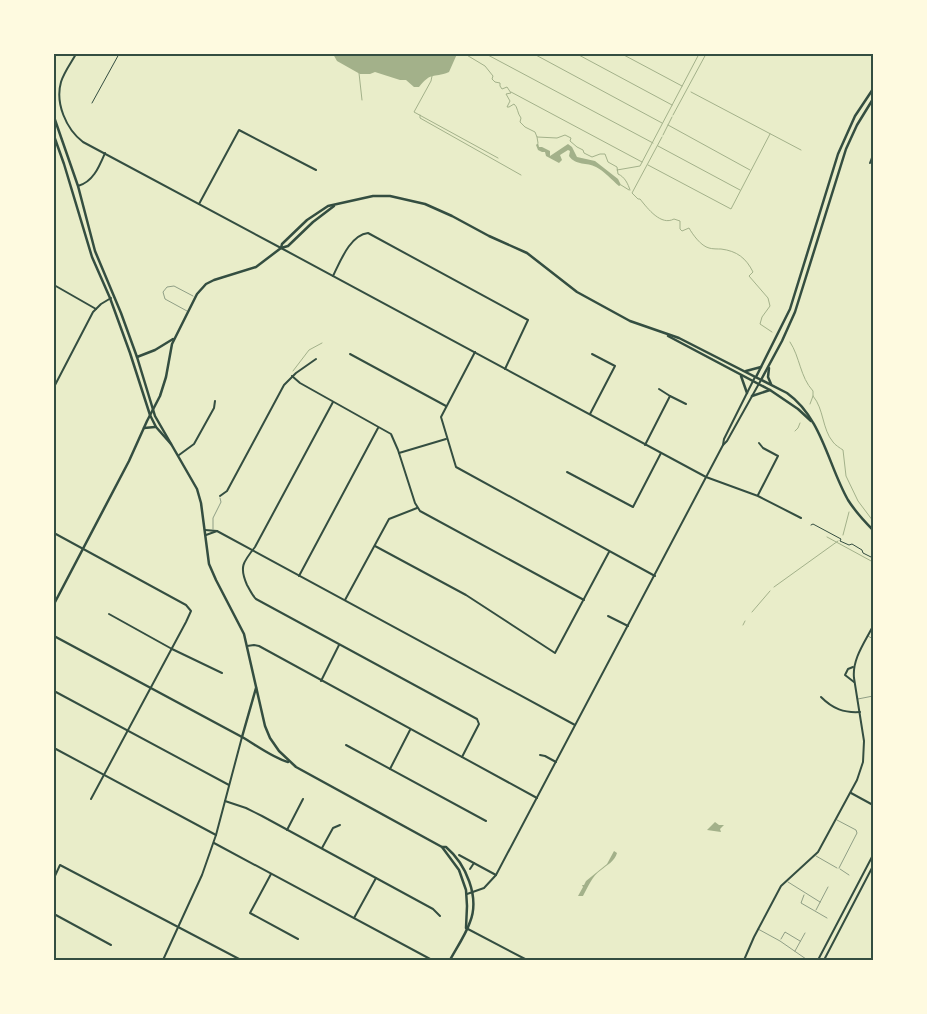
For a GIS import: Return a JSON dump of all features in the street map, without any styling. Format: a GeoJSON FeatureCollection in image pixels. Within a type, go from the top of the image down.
{"type":"FeatureCollection","features":[{"type":"Feature","properties":{"kind":"main road"},"geometry":{"type":"LineString","coordinates":[[756,377],[790,308],[845,137],[855,116],[873,89]]}},
{"type":"Feature","properties":{"kind":"main road"},"geometry":{"type":"LineString","coordinates":[[761,380],[795,312],[851,137],[873,100]]}},
{"type":"Feature","properties":{"kind":"main road"},"geometry":{"type":"LineString","coordinates":[[54,118],[78,186],[95,250],[115,296],[137,357],[153,410],[171,444]]}},
{"type":"Feature","properties":{"kind":"main road"},"geometry":{"type":"LineString","coordinates":[[54,136],[88,247],[110,298],[150,415],[156,427],[179,455],[198,489],[212,572],[240,626],[247,646],[265,726],[270,738],[279,751],[291,762]]}},
{"type":"Feature","properties":{"kind":"main road"},"geometry":{"type":"LineString","coordinates":[[281,248],[282,244],[312,215],[328,206],[358,198],[382,196],[432,206],[489,236],[519,248],[584,296],[630,321],[679,338],[787,393],[806,411],[848,500],[873,530]]}},
{"type":"Feature","properties":{"kind":"main road"},"geometry":{"type":"LineString","coordinates":[[54,604],[129,461],[153,410],[163,388],[174,338],[195,297],[206,284],[256,267],[281,248],[288,246],[313,222],[335,205]]}},
{"type":"Feature","properties":{"kind":"main road"},"geometry":{"type":"LineString","coordinates":[[666,334],[770,390],[798,409],[812,422]]}},
{"type":"Feature","properties":{"kind":"main road"},"geometry":{"type":"LineString","coordinates":[[137,357],[155,350],[174,338]]}},
{"type":"Feature","properties":{"kind":"main road"},"geometry":{"type":"LineString","coordinates":[[768,366],[768,377],[771,386]]}},
{"type":"Feature","properties":{"kind":"main road"},"geometry":{"type":"LineString","coordinates":[[745,371],[761,367]]}},
{"type":"Feature","properties":{"kind":"main road"},"geometry":{"type":"LineString","coordinates":[[741,375],[747,393]]}},
{"type":"Feature","properties":{"kind":"main road"},"geometry":{"type":"LineString","coordinates":[[752,396],[770,390]]}},
{"type":"Feature","properties":{"kind":"main road"},"geometry":{"type":"LineString","coordinates":[[144,428],[156,427]]}},
{"type":"Feature","properties":{"kind":"main road"},"geometry":{"type":"LineString","coordinates":[[54,636],[242,737],[274,757],[291,762],[442,847],[446,847],[461,864],[472,893],[470,924],[466,928],[450,960]]}},
{"type":"Feature","properties":{"kind":"main road"},"geometry":{"type":"LineString","coordinates":[[242,737],[256,687]]}},
{"type":"Feature","properties":{"kind":"main road"},"geometry":{"type":"LineString","coordinates":[[267,751],[279,751]]}},
{"type":"Feature","properties":{"kind":"main road"},"geometry":{"type":"LineString","coordinates":[[442,847],[459,870],[467,894],[466,928]]}},
{"type":"Feature","properties":{"kind":"street"},"geometry":{"type":"LineString","coordinates":[[76,54],[61,85],[64,117],[78,137],[661,454],[706,477],[758,496],[801,518]]}},
{"type":"Feature","properties":{"kind":"street"},"geometry":{"type":"LineString","coordinates":[[92,103],[119,54]]}},
{"type":"Feature","properties":{"kind":"street"},"geometry":{"type":"LineString","coordinates":[[867,98],[873,100]]}},
{"type":"Feature","properties":{"kind":"street"},"geometry":{"type":"LineString","coordinates":[[199,204],[239,130],[316,170]]}},
{"type":"Feature","properties":{"kind":"street"},"geometry":{"type":"LineString","coordinates":[[78,186],[84,185],[90,180],[105,153]]}},
{"type":"Feature","properties":{"kind":"street"},"geometry":{"type":"LineString","coordinates":[[870,163],[873,155]]}},
{"type":"Feature","properties":{"kind":"street"},"geometry":{"type":"LineString","coordinates":[[333,276],[346,250],[360,236],[368,233],[527,318],[528,322],[505,369]]}},
{"type":"Feature","properties":{"kind":"street"},"geometry":{"type":"LineString","coordinates":[[54,285],[96,309]]}},
{"type":"Feature","properties":{"kind":"street"},"geometry":{"type":"LineString","coordinates":[[54,387],[96,309],[115,296]]}},
{"type":"Feature","properties":{"kind":"street"},"geometry":{"type":"LineString","coordinates":[[475,352],[440,419],[459,470],[655,576]]}},
{"type":"Feature","properties":{"kind":"street"},"geometry":{"type":"LineString","coordinates":[[350,354],[446,406]]}},
{"type":"Feature","properties":{"kind":"street"},"geometry":{"type":"LineString","coordinates":[[590,415],[615,366],[592,354]]}},
{"type":"Feature","properties":{"kind":"street"},"geometry":{"type":"LineString","coordinates":[[220,496],[227,491],[282,388],[292,376],[316,359]]}},
{"type":"Feature","properties":{"kind":"street"},"geometry":{"type":"LineString","coordinates":[[292,376],[300,383],[391,434],[417,508],[584,600]]}},
{"type":"Feature","properties":{"kind":"street"},"geometry":{"type":"LineString","coordinates":[[723,446],[724,440],[756,377]]}},
{"type":"Feature","properties":{"kind":"street"},"geometry":{"type":"LineString","coordinates":[[467,894],[484,888],[496,875],[706,477],[761,380]]}},
{"type":"Feature","properties":{"kind":"street"},"geometry":{"type":"LineString","coordinates":[[659,389],[686,404]]}},
{"type":"Feature","properties":{"kind":"street"},"geometry":{"type":"LineString","coordinates":[[645,445],[670,396]]}},
{"type":"Feature","properties":{"kind":"street"},"geometry":{"type":"LineString","coordinates":[[179,455],[196,442],[216,401]]}},
{"type":"Feature","properties":{"kind":"street"},"geometry":{"type":"LineString","coordinates":[[333,402],[242,571],[254,597],[478,719],[479,722],[462,757]]}},
{"type":"Feature","properties":{"kind":"street"},"geometry":{"type":"LineString","coordinates":[[299,576],[379,427]]}},
{"type":"Feature","properties":{"kind":"street"},"geometry":{"type":"LineString","coordinates":[[399,454],[446,439]]}},
{"type":"Feature","properties":{"kind":"street"},"geometry":{"type":"LineString","coordinates":[[758,496],[778,456],[763,448],[759,442]]}},
{"type":"Feature","properties":{"kind":"street"},"geometry":{"type":"LineString","coordinates":[[568,472],[633,507],[661,454]]}},
{"type":"Feature","properties":{"kind":"street"},"geometry":{"type":"LineString","coordinates":[[345,600],[391,518],[417,508]]}},
{"type":"Feature","properties":{"kind":"street"},"geometry":{"type":"LineString","coordinates":[[811,525],[814,524],[841,539],[840,541],[849,545],[852,544],[873,558]]}},
{"type":"Feature","properties":{"kind":"street"},"geometry":{"type":"LineString","coordinates":[[205,530],[217,531],[575,725]]}},
{"type":"Feature","properties":{"kind":"street"},"geometry":{"type":"LineString","coordinates":[[206,535],[217,531]]}},
{"type":"Feature","properties":{"kind":"street"},"geometry":{"type":"LineString","coordinates":[[54,533],[186,605],[190,609],[190,614],[172,649],[91,799]]}},
{"type":"Feature","properties":{"kind":"street"},"geometry":{"type":"LineString","coordinates":[[375,546],[466,595],[555,653],[609,552]]}},
{"type":"Feature","properties":{"kind":"street"},"geometry":{"type":"LineString","coordinates":[[109,614],[172,649],[222,673]]}},
{"type":"Feature","properties":{"kind":"street"},"geometry":{"type":"LineString","coordinates":[[608,616],[628,626]]}},
{"type":"Feature","properties":{"kind":"street"},"geometry":{"type":"LineString","coordinates":[[744,960],[778,892],[786,881],[816,856],[859,773],[864,754],[864,735],[853,667],[873,626]]}},
{"type":"Feature","properties":{"kind":"street"},"geometry":{"type":"LineString","coordinates":[[321,681],[340,644]]}},
{"type":"Feature","properties":{"kind":"street"},"geometry":{"type":"LineString","coordinates":[[247,646],[257,646],[537,798]]}},
{"type":"Feature","properties":{"kind":"street"},"geometry":{"type":"LineString","coordinates":[[853,667],[848,669],[845,675],[854,682]]}},
{"type":"Feature","properties":{"kind":"street"},"geometry":{"type":"LineString","coordinates":[[54,691],[229,785]]}},
{"type":"Feature","properties":{"kind":"street"},"geometry":{"type":"LineString","coordinates":[[821,697],[841,711],[850,713],[860,712]]}},
{"type":"Feature","properties":{"kind":"street"},"geometry":{"type":"LineString","coordinates":[[390,769],[410,730]]}},
{"type":"Feature","properties":{"kind":"street"},"geometry":{"type":"LineString","coordinates":[[163,960],[198,886],[216,836],[242,737]]}},
{"type":"Feature","properties":{"kind":"street"},"geometry":{"type":"LineString","coordinates":[[346,745],[486,822]]}},
{"type":"Feature","properties":{"kind":"street"},"geometry":{"type":"LineString","coordinates":[[54,748],[216,836]]}},
{"type":"Feature","properties":{"kind":"street"},"geometry":{"type":"LineString","coordinates":[[540,755],[556,762]]}},
{"type":"Feature","properties":{"kind":"street"},"geometry":{"type":"LineString","coordinates":[[850,792],[873,805]]}},
{"type":"Feature","properties":{"kind":"street"},"geometry":{"type":"LineString","coordinates":[[287,830],[303,799]]}},
{"type":"Feature","properties":{"kind":"street"},"geometry":{"type":"LineString","coordinates":[[225,801],[246,808],[433,908],[440,916]]}},
{"type":"Feature","properties":{"kind":"street"},"geometry":{"type":"LineString","coordinates":[[322,849],[333,828],[340,825]]}},
{"type":"Feature","properties":{"kind":"street"},"geometry":{"type":"LineString","coordinates":[[213,843],[432,960]]}},
{"type":"Feature","properties":{"kind":"street"},"geometry":{"type":"LineString","coordinates":[[459,855],[496,875]]}},
{"type":"Feature","properties":{"kind":"street"},"geometry":{"type":"LineString","coordinates":[[818,960],[873,855]]}},
{"type":"Feature","properties":{"kind":"street"},"geometry":{"type":"LineString","coordinates":[[470,869],[474,863]]}},
{"type":"Feature","properties":{"kind":"street"},"geometry":{"type":"LineString","coordinates":[[54,878],[60,865],[241,960]]}},
{"type":"Feature","properties":{"kind":"street"},"geometry":{"type":"LineString","coordinates":[[824,960],[873,866]]}},
{"type":"Feature","properties":{"kind":"street"},"geometry":{"type":"LineString","coordinates":[[272,874],[250,913],[298,939]]}},
{"type":"Feature","properties":{"kind":"street"},"geometry":{"type":"LineString","coordinates":[[354,918],[376,878]]}},
{"type":"Feature","properties":{"kind":"street"},"geometry":{"type":"LineString","coordinates":[[54,914],[112,945]]}},
{"type":"Feature","properties":{"kind":"street"},"geometry":{"type":"LineString","coordinates":[[466,928],[528,960]]}},
{"type":"Feature","properties":{"kind":"lane"},"geometry":{"type":"LineString","coordinates":[[188,312],[165,300],[164,290],[168,286],[174,286],[195,297]]}},
{"type":"Feature","properties":{"kind":"lane"},"geometry":{"type":"LineString","coordinates":[[213,530],[213,518],[221,502],[220,496]]}},
{"type":"Feature","properties":{"kind":"lane"},"geometry":{"type":"LineString","coordinates":[[868,636],[873,638]]}},
{"type":"Feature","properties":{"kind":"lane"},"geometry":{"type":"LineString","coordinates":[[858,699],[873,696]]}},
{"type":"Feature","properties":{"kind":"lane"},"geometry":{"type":"LineString","coordinates":[[836,820],[856,830],[857,833],[839,868]]}},
{"type":"Feature","properties":{"kind":"lane"},"geometry":{"type":"LineString","coordinates":[[816,856],[849,875]]}},
{"type":"Feature","properties":{"kind":"lane"},"geometry":{"type":"LineString","coordinates":[[786,881],[820,902]]}},
{"type":"Feature","properties":{"kind":"lane"},"geometry":{"type":"LineString","coordinates":[[816,911],[828,887]]}},
{"type":"Feature","properties":{"kind":"lane"},"geometry":{"type":"LineString","coordinates":[[805,894],[800,903],[827,918]]}},
{"type":"Feature","properties":{"kind":"lane"},"geometry":{"type":"LineString","coordinates":[[758,929],[806,959]]}},
{"type":"Feature","properties":{"kind":"lane"},"geometry":{"type":"LineString","coordinates":[[780,941],[785,932],[800,941]]}},
{"type":"Feature","properties":{"kind":"lane"},"geometry":{"type":"LineString","coordinates":[[794,952],[805,933]]}},
{"type":"Feature","properties":{"kind":"shaded area"},"geometry":{"type":"Polygon","coordinates":[[[333,54],[457,54],[449,72],[430,77],[419,87],[414,87],[406,80],[375,72],[360,74],[337,61],[333,54]]]}},
{"type":"Feature","properties":{"kind":"shaded area"},"geometry":{"type":"Polygon","coordinates":[[[538,143],[539,147],[550,151],[550,156],[568,144],[572,147],[577,157],[595,161],[618,179],[621,185],[619,186],[596,167],[578,163],[569,156],[570,151],[568,150],[560,155],[562,160],[559,163],[546,156],[545,152],[538,150],[536,145],[538,143]]]}},
{"type":"Feature","properties":{"kind":"shaded area"},"geometry":{"type":"Polygon","coordinates":[[[715,822],[719,825],[724,825],[720,829],[721,832],[707,830],[715,822]]]}},
{"type":"Feature","properties":{"kind":"shaded area"},"geometry":{"type":"Polygon","coordinates":[[[614,851],[617,853],[610,863],[595,875],[583,896],[578,896],[583,887],[582,885],[607,864],[614,851]]]}},
{"type":"Feature","properties":{"kind":"waterway"},"geometry":{"type":"LineString","coordinates":[[465,54],[485,66],[493,76],[492,79],[500,83],[502,89],[507,87],[511,93],[506,94],[510,101],[507,107],[514,104],[521,118],[520,122],[535,132],[537,137],[557,138],[565,135],[571,138],[570,141],[583,150],[584,153],[592,157],[605,154],[608,162],[617,167],[618,174],[624,179],[630,190]]}},
{"type":"Feature","properties":{"kind":"waterway"},"geometry":{"type":"LineString","coordinates":[[486,54],[653,143]]}},
{"type":"Feature","properties":{"kind":"waterway"},"geometry":{"type":"LineString","coordinates":[[534,54],[662,123]]}},
{"type":"Feature","properties":{"kind":"waterway"},"geometry":{"type":"LineString","coordinates":[[577,54],[672,105]]}},
{"type":"Feature","properties":{"kind":"waterway"},"geometry":{"type":"LineString","coordinates":[[622,54],[682,86]]}},
{"type":"Feature","properties":{"kind":"waterway"},"geometry":{"type":"LineString","coordinates":[[617,170],[640,166],[699,54]]}},
{"type":"Feature","properties":{"kind":"waterway"},"geometry":{"type":"LineString","coordinates":[[673,115],[706,54]]}},
{"type":"Feature","properties":{"kind":"waterway"},"geometry":{"type":"LineString","coordinates":[[359,73],[362,100]]}},
{"type":"Feature","properties":{"kind":"waterway"},"geometry":{"type":"LineString","coordinates":[[432,76],[414,112],[498,158]]}},
{"type":"Feature","properties":{"kind":"waterway"},"geometry":{"type":"LineString","coordinates":[[511,92],[642,162]]}},
{"type":"Feature","properties":{"kind":"waterway"},"geometry":{"type":"LineString","coordinates":[[691,92],[801,150]]}},
{"type":"Feature","properties":{"kind":"waterway"},"geometry":{"type":"LineString","coordinates":[[420,115],[420,118],[521,175]]}},
{"type":"Feature","properties":{"kind":"waterway"},"geometry":{"type":"LineString","coordinates":[[663,135],[672,117]]}},
{"type":"Feature","properties":{"kind":"waterway"},"geometry":{"type":"LineString","coordinates":[[668,125],[750,170]]}},
{"type":"Feature","properties":{"kind":"waterway"},"geometry":{"type":"LineString","coordinates":[[648,165],[731,209],[770,134]]}},
{"type":"Feature","properties":{"kind":"waterway"},"geometry":{"type":"LineString","coordinates":[[537,137],[538,143]]}},
{"type":"Feature","properties":{"kind":"waterway"},"geometry":{"type":"LineString","coordinates":[[662,137],[632,193],[651,212],[660,218],[669,221],[674,219],[680,221],[680,229],[682,231],[689,228],[697,240],[706,247],[732,251],[744,259],[753,272],[749,276],[768,298],[770,306],[762,317],[760,324],[772,332]]}},
{"type":"Feature","properties":{"kind":"waterway"},"geometry":{"type":"LineString","coordinates":[[658,146],[740,190]]}},
{"type":"Feature","properties":{"kind":"waterway"},"geometry":{"type":"LineString","coordinates":[[621,185],[629,190]]}},
{"type":"Feature","properties":{"kind":"waterway"},"geometry":{"type":"LineString","coordinates":[[790,342],[805,380],[813,391],[813,396],[817,401],[829,437],[843,450],[846,476],[858,501],[873,521]]}},
{"type":"Feature","properties":{"kind":"waterway"},"geometry":{"type":"LineString","coordinates":[[293,371],[309,350],[322,343]]}},
{"type":"Feature","properties":{"kind":"waterway"},"geometry":{"type":"LineString","coordinates":[[810,404],[813,396]]}},
{"type":"Feature","properties":{"kind":"waterway"},"geometry":{"type":"LineString","coordinates":[[795,431],[800,423]]}},
{"type":"Feature","properties":{"kind":"waterway"},"geometry":{"type":"LineString","coordinates":[[843,535],[849,512]]}},
{"type":"Feature","properties":{"kind":"waterway"},"geometry":{"type":"LineString","coordinates":[[827,537],[873,562]]}},
{"type":"Feature","properties":{"kind":"waterway"},"geometry":{"type":"LineString","coordinates":[[774,587],[838,541]]}},
{"type":"Feature","properties":{"kind":"waterway"},"geometry":{"type":"LineString","coordinates":[[752,612],[770,591]]}},
{"type":"Feature","properties":{"kind":"waterway"},"geometry":{"type":"LineString","coordinates":[[743,625],[745,621]]}}]}
